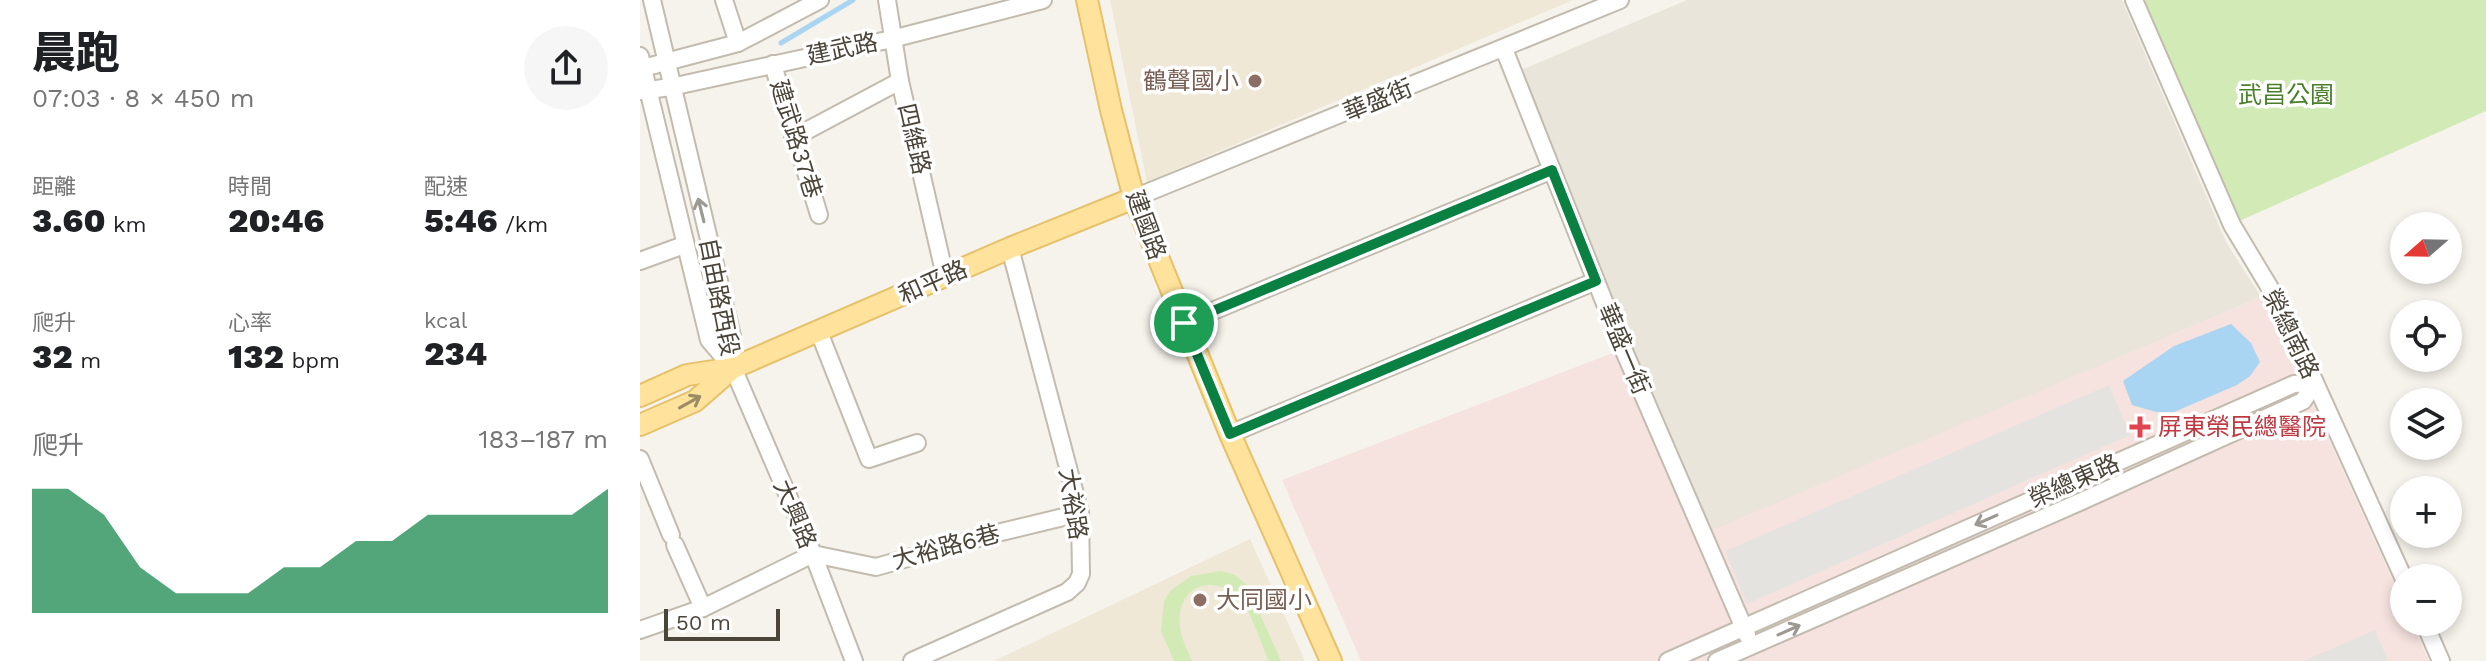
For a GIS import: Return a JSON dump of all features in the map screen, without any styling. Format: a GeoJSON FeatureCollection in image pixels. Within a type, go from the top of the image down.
{"type":"FeatureCollection","features":[{"type":"Feature","properties":{"kind":"main road","name":"建國路"},"geometry":{"type":"LineString","coordinates":[[1087,0],[1134,198],[1230,434],[1331,661]]}},
{"type":"Feature","properties":{"kind":"main road","name":"和平路"},"geometry":{"type":"LineString","coordinates":[[640,396],[687,375],[733,368],[1134,198]]}},
{"type":"Feature","properties":{"kind":"main road","name":"和平路"},"geometry":{"type":"LineString","coordinates":[[640,425],[695,401],[733,368]]}},
{"type":"Feature","properties":{"kind":"street","name":"自由路西段"},"geometry":{"type":"LineString","coordinates":[[652,0],[732,336],[733,368]]}},
{"type":"Feature","properties":{"kind":"street"},"geometry":{"type":"LineString","coordinates":[[724,0],[738,43]]}},
{"type":"Feature","properties":{"kind":"street"},"geometry":{"type":"LineString","coordinates":[[641,62],[665,62],[738,43],[820,0]]}},
{"type":"Feature","properties":{"kind":"street","name":"四維路"},"geometry":{"type":"LineString","coordinates":[[887,0],[900,81],[945,276]]}},
{"type":"Feature","properties":{"kind":"street","name":"建武路"},"geometry":{"type":"LineString","coordinates":[[642,95],[892,39],[1043,0]]}},
{"type":"Feature","properties":{"kind":"street","name":"華盛街"},"geometry":{"type":"LineString","coordinates":[[1134,198],[1620,0]]}},
{"type":"Feature","properties":{"kind":"street","name":"榮總南路"},"geometry":{"type":"LineString","coordinates":[[2134,0],[2232,225],[2279,303],[2397,564]]}},
{"type":"Feature","properties":{"kind":"street","name":"華盛一街"},"geometry":{"type":"LineString","coordinates":[[1504,49],[1596,281],[1752,646]]}},
{"type":"Feature","properties":{"kind":"street","name":"自由路西段"},"geometry":{"type":"LineString","coordinates":[[641,62],[642,95],[709,340],[733,368]]}},
{"type":"Feature","properties":{"kind":"street","name":"建武路37巷"},"geometry":{"type":"LineString","coordinates":[[773,64],[793,138],[819,215]]}},
{"type":"Feature","properties":{"kind":"street"},"geometry":{"type":"LineString","coordinates":[[793,138],[900,81]]}},
{"type":"Feature","properties":{"kind":"street"},"geometry":{"type":"LineString","coordinates":[[1184,323],[1552,170]]}},
{"type":"Feature","properties":{"kind":"street"},"geometry":{"type":"LineString","coordinates":[[640,261],[684,245]]}},
{"type":"Feature","properties":{"kind":"street","name":"大裕路"},"geometry":{"type":"LineString","coordinates":[[912,661],[1067,592],[1081,574],[1080,513],[1010,248]]}},
{"type":"Feature","properties":{"kind":"street"},"geometry":{"type":"LineString","coordinates":[[1230,434],[1596,281]]}},
{"type":"Feature","properties":{"kind":"street"},"geometry":{"type":"LineString","coordinates":[[819,332],[869,459],[917,443]]}},
{"type":"Feature","properties":{"kind":"street","name":"大興路"},"geometry":{"type":"LineString","coordinates":[[733,368],[813,554],[854,661]]}},
{"type":"Feature","properties":{"kind":"street","name":"榮總東路"},"geometry":{"type":"LineString","coordinates":[[1668,661],[2294,384],[2315,383]]}},
{"type":"Feature","properties":{"kind":"street","name":"榮總東路"},"geometry":{"type":"LineString","coordinates":[[1717,661],[2303,401],[2315,383]]}},
{"type":"Feature","properties":{"kind":"street"},"geometry":{"type":"LineString","coordinates":[[2177,435],[2187,454]]}},
{"type":"Feature","properties":{"kind":"street"},"geometry":{"type":"LineString","coordinates":[[640,459],[703,608]]}},
{"type":"Feature","properties":{"kind":"street","name":"大裕路6巷"},"geometry":{"type":"LineString","coordinates":[[813,554],[876,567],[1080,513]]}},
{"type":"Feature","properties":{"kind":"street"},"geometry":{"type":"LineString","coordinates":[[640,630],[703,608],[813,554]]}},
{"type":"Feature","properties":{"kind":"street"},"geometry":{"type":"LineString","coordinates":[[1847,582],[1855,601]]}},
{"type":"Feature","properties":{"kind":"street"},"geometry":{"type":"LineString","coordinates":[[2430,636],[2441,661]]}},
{"type":"Feature","properties":{"kind":"shaded area","name":"鶴聲國小"},"geometry":{"type":"Polygon","coordinates":[[[1110,0],[1573,0],[1147,182],[1110,0]]]}},
{"type":"Feature","properties":{"kind":"shaded area"},"geometry":{"type":"Polygon","coordinates":[[[1687,0],[2122,0],[2226,242],[2261,297],[1708,533],[1521,70],[1687,0]]]}},
{"type":"Feature","properties":{"kind":"shaded area","name":"屏東榮民總醫院"},"geometry":{"type":"Polygon","coordinates":[[[2261,297],[2390,574],[2390,636],[2417,636],[2429,661],[1361,661],[1282,480],[1631,346],[1708,532],[2261,297]]]}},
{"type":"Feature","properties":{"kind":"shaded area"},"geometry":{"type":"Polygon","coordinates":[[[2109,385],[2130,435],[1747,604],[1725,551],[2109,385]]]}},
{"type":"Feature","properties":{"kind":"shaded area","name":"大同國小"},"geometry":{"type":"Polygon","coordinates":[[[1250,539],[1305,661],[994,661],[1250,539]]]}},
{"type":"Feature","properties":{"kind":"shaded area"},"geometry":{"type":"Polygon","coordinates":[[[2375,630],[2388,661],[2303,661],[2375,630]]]}},
{"type":"Feature","properties":{"kind":"green space","name":"武昌公園"},"geometry":{"type":"Polygon","coordinates":[[[2140,0],[2486,0],[2486,111],[2237,222],[2140,0]]]}},
{"type":"Feature","properties":{"kind":"green space"},"geometry":{"type":"Polygon","coordinates":[[[1221,571],[1235,575],[1247,585],[1281,661],[1269,661],[1241,599],[1233,592],[1214,585],[1196,589],[1188,594],[1183,603],[1180,627],[1192,661],[1174,661],[1161,631],[1164,601],[1170,591],[1191,576],[1221,571]]]}},
{"type":"Feature","properties":{"kind":"water"},"geometry":{"type":"Polygon","coordinates":[[[2231,324],[2251,343],[2260,362],[2250,376],[2237,385],[2174,412],[2156,412],[2132,405],[2123,381],[2174,346],[2231,324]]]}},
{"type":"Feature","properties":{"kind":"waterway"},"geometry":{"type":"LineString","coordinates":[[781,43],[853,0]]}},
{"type":"Feature","properties":{"kind":"place","name":"鶴聲國小"},"geometry":{"type":"Point","coordinates":[1255,81]}},
{"type":"Feature","properties":{"kind":"place","name":"屏東榮民總醫院"},"geometry":{"type":"Point","coordinates":[2140,427]}},
{"type":"Feature","properties":{"kind":"place","name":"大同國小"},"geometry":{"type":"Point","coordinates":[1200,600]}},
{"type":"Feature","properties":{"kind":"route"},"geometry":{"type":"LineString","coordinates":[[1552,170],[1596,281],[1230,434],[1184,323],[1552,170]]}}]}
